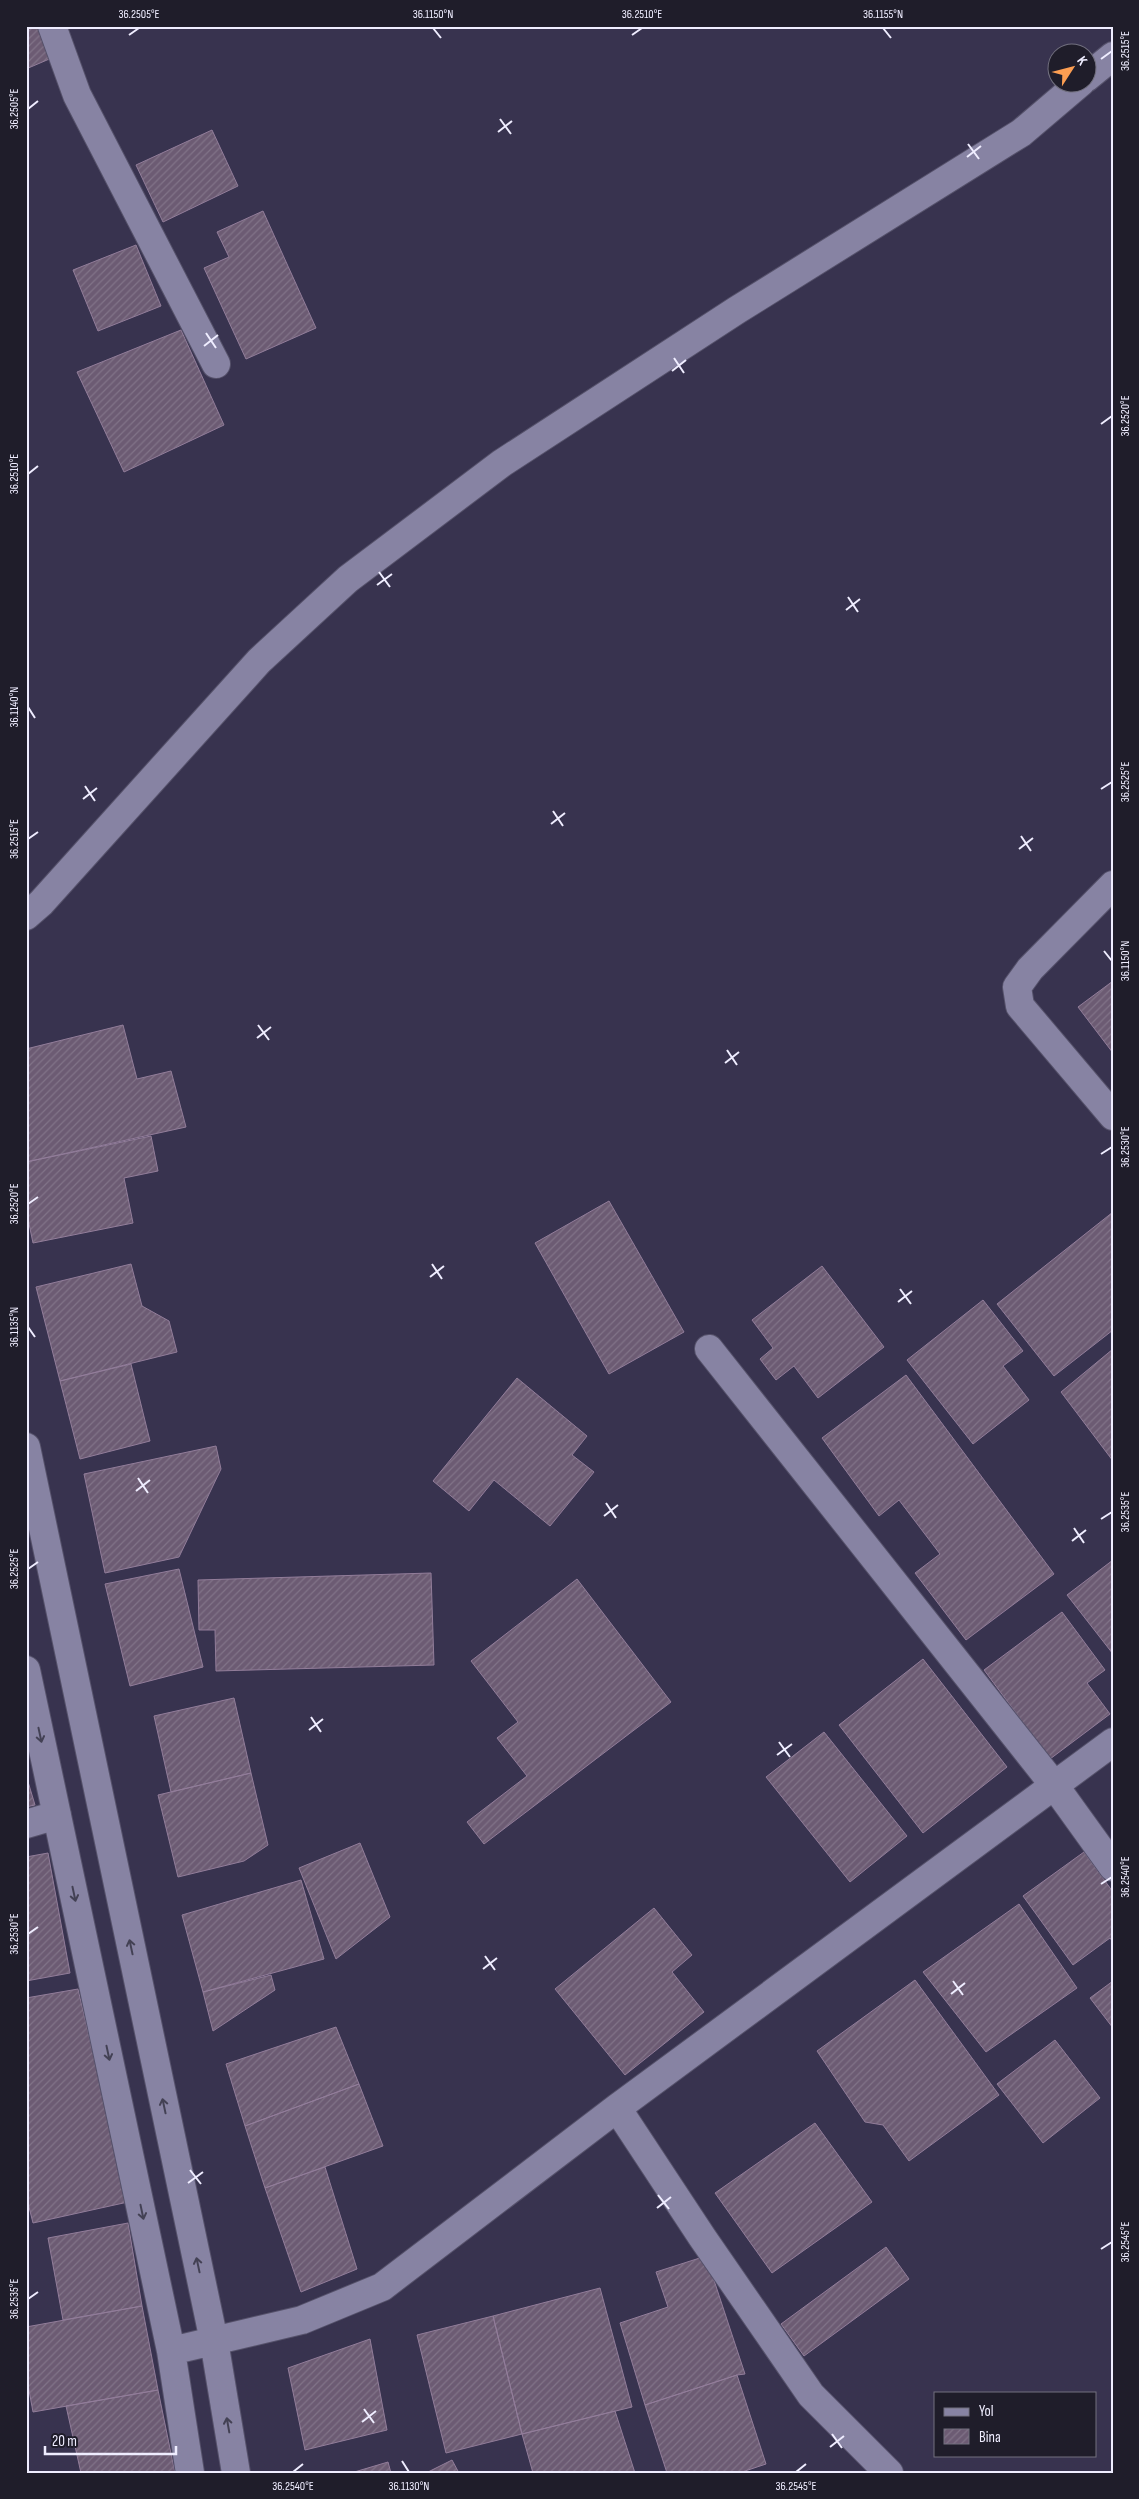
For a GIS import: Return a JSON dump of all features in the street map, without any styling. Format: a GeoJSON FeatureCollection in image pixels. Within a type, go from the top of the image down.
{"type":"FeatureCollection","features":[{"type":"Feature","properties":{"kind":"street"},"geometry":{"type":"LineString","coordinates":[[52,26],[76,95],[216,364]]}},
{"type":"Feature","properties":{"kind":"street"},"geometry":{"type":"LineString","coordinates":[[1096,70],[1113,56]]}},
{"type":"Feature","properties":{"kind":"street"},"geometry":{"type":"LineString","coordinates":[[26,916],[41,903],[259,662],[348,579],[502,463],[737,310],[1021,133],[1069,92]]}},
{"type":"Feature","properties":{"kind":"street"},"geometry":{"type":"LineString","coordinates":[[1113,885],[1030,969],[1017,987],[1020,1006],[1113,1116]]}},
{"type":"Feature","properties":{"kind":"street"},"geometry":{"type":"LineString","coordinates":[[709,1349],[1054,1785],[1113,1867]]}},
{"type":"Feature","properties":{"kind":"street"},"geometry":{"type":"LineString","coordinates":[[26,1447],[214,2341],[236,2473]]}},
{"type":"Feature","properties":{"kind":"street"},"geometry":{"type":"LineString","coordinates":[[26,1670],[171,2351],[190,2473]]}},
{"type":"Feature","properties":{"kind":"street"},"geometry":{"type":"LineString","coordinates":[[171,2351],[302,2320],[382,2287],[617,2108],[1113,1742]]}},
{"type":"Feature","properties":{"kind":"street"},"geometry":{"type":"LineString","coordinates":[[26,1824],[57,1815]]}},
{"type":"Feature","properties":{"kind":"street"},"geometry":{"type":"LineString","coordinates":[[617,2108],[702,2237],[811,2395],[889,2473]]}},
{"type":"Feature","properties":{"kind":"building"},"geometry":{"type":"Polygon","coordinates":[[[26,26],[41,26],[54,57],[26,69],[26,26]]]}},
{"type":"Feature","properties":{"kind":"building"},"geometry":{"type":"Polygon","coordinates":[[[212,130],[238,186],[163,222],[136,165],[212,130]]]}},
{"type":"Feature","properties":{"kind":"building"},"geometry":{"type":"Polygon","coordinates":[[[263,211],[316,328],[246,359],[204,268],[229,257],[217,232],[263,211]]]}},
{"type":"Feature","properties":{"kind":"building"},"geometry":{"type":"Polygon","coordinates":[[[136,245],[161,306],[98,331],[73,270],[136,245]]]}},
{"type":"Feature","properties":{"kind":"building"},"geometry":{"type":"Polygon","coordinates":[[[181,330],[224,425],[124,472],[77,372],[181,330]]]}},
{"type":"Feature","properties":{"kind":"building"},"geometry":{"type":"Polygon","coordinates":[[[1113,981],[1113,1053],[1078,1007],[1113,981]]]}},
{"type":"Feature","properties":{"kind":"building"},"geometry":{"type":"Polygon","coordinates":[[[123,1025],[137,1079],[171,1071],[186,1127],[26,1162],[26,1049],[123,1025]]]}},
{"type":"Feature","properties":{"kind":"building"},"geometry":{"type":"Polygon","coordinates":[[[151,1136],[158,1171],[124,1178],[133,1223],[33,1243],[26,1209],[26,1162],[151,1136]]]}},
{"type":"Feature","properties":{"kind":"building"},"geometry":{"type":"Polygon","coordinates":[[[609,1201],[684,1332],[609,1374],[535,1243],[609,1201]]]}},
{"type":"Feature","properties":{"kind":"building"},"geometry":{"type":"Polygon","coordinates":[[[1113,1212],[1113,1330],[1054,1376],[997,1304],[1113,1212]]]}},
{"type":"Feature","properties":{"kind":"building"},"geometry":{"type":"Polygon","coordinates":[[[131,1264],[142,1306],[169,1321],[177,1352],[60,1381],[36,1287],[131,1264]]]}},
{"type":"Feature","properties":{"kind":"building"},"geometry":{"type":"Polygon","coordinates":[[[822,1266],[884,1347],[818,1398],[794,1366],[776,1380],[760,1359],[773,1348],[752,1320],[822,1266]]]}},
{"type":"Feature","properties":{"kind":"building"},"geometry":{"type":"Polygon","coordinates":[[[983,1300],[1023,1351],[1003,1366],[1029,1400],[973,1444],[907,1360],[983,1300]]]}},
{"type":"Feature","properties":{"kind":"building"},"geometry":{"type":"Polygon","coordinates":[[[1113,1349],[1113,1461],[1061,1392],[1113,1349]]]}},
{"type":"Feature","properties":{"kind":"building"},"geometry":{"type":"Polygon","coordinates":[[[131,1364],[150,1441],[80,1459],[60,1381],[131,1364]]]}},
{"type":"Feature","properties":{"kind":"building"},"geometry":{"type":"Polygon","coordinates":[[[906,1375],[1054,1574],[966,1640],[915,1573],[940,1554],[899,1500],[879,1516],[822,1438],[906,1375]]]}},
{"type":"Feature","properties":{"kind":"building"},"geometry":{"type":"Polygon","coordinates":[[[517,1378],[587,1436],[572,1455],[594,1472],[550,1526],[494,1480],[469,1511],[433,1481],[517,1378]]]}},
{"type":"Feature","properties":{"kind":"building"},"geometry":{"type":"Polygon","coordinates":[[[216,1446],[221,1469],[179,1557],[105,1573],[84,1474],[216,1446]]]}},
{"type":"Feature","properties":{"kind":"building"},"geometry":{"type":"Polygon","coordinates":[[[1113,1560],[1113,1654],[1067,1595],[1113,1560]]]}},
{"type":"Feature","properties":{"kind":"building"},"geometry":{"type":"Polygon","coordinates":[[[179,1569],[203,1667],[130,1686],[105,1584],[179,1569]]]}},
{"type":"Feature","properties":{"kind":"building"},"geometry":{"type":"Polygon","coordinates":[[[431,1573],[434,1665],[216,1671],[215,1630],[199,1630],[198,1580],[431,1573]]]}},
{"type":"Feature","properties":{"kind":"building"},"geometry":{"type":"Polygon","coordinates":[[[577,1579],[671,1702],[484,1844],[467,1822],[527,1776],[497,1738],[518,1722],[471,1661],[577,1579]]]}},
{"type":"Feature","properties":{"kind":"building"},"geometry":{"type":"Polygon","coordinates":[[[1062,1612],[1105,1670],[1087,1683],[1110,1714],[1050,1759],[984,1670],[1062,1612]]]}},
{"type":"Feature","properties":{"kind":"building"},"geometry":{"type":"Polygon","coordinates":[[[923,1659],[1007,1767],[923,1833],[839,1725],[923,1659]]]}},
{"type":"Feature","properties":{"kind":"building"},"geometry":{"type":"Polygon","coordinates":[[[234,1698],[251,1773],[171,1792],[154,1716],[234,1698]]]}},
{"type":"Feature","properties":{"kind":"building"},"geometry":{"type":"Polygon","coordinates":[[[824,1732],[907,1836],[850,1882],[766,1777],[824,1732]]]}},
{"type":"Feature","properties":{"kind":"building"},"geometry":{"type":"Polygon","coordinates":[[[251,1773],[268,1845],[244,1861],[178,1877],[158,1795],[251,1773]]]}},
{"type":"Feature","properties":{"kind":"building"},"geometry":{"type":"Polygon","coordinates":[[[26,1775],[35,1805],[26,1807],[26,1775]]]}},
{"type":"Feature","properties":{"kind":"building"},"geometry":{"type":"Polygon","coordinates":[[[360,1843],[390,1917],[336,1959],[299,1868],[360,1843]]]}},
{"type":"Feature","properties":{"kind":"building"},"geometry":{"type":"Polygon","coordinates":[[[1084,1852],[1113,1892],[1113,1942],[1110,1938],[1073,1965],[1023,1896],[1084,1852]]]}},
{"type":"Feature","properties":{"kind":"building"},"geometry":{"type":"Polygon","coordinates":[[[48,1853],[70,1973],[26,1981],[26,1857],[48,1853]]]}},
{"type":"Feature","properties":{"kind":"building"},"geometry":{"type":"Polygon","coordinates":[[[301,1880],[324,1959],[203,1992],[182,1915],[301,1880]]]}},
{"type":"Feature","properties":{"kind":"building"},"geometry":{"type":"Polygon","coordinates":[[[1019,1904],[1077,1988],[986,2052],[923,1972],[1019,1904]]]}},
{"type":"Feature","properties":{"kind":"building"},"geometry":{"type":"Polygon","coordinates":[[[654,1908],[692,1955],[672,1972],[704,2012],[625,2075],[555,1989],[654,1908]]]}},
{"type":"Feature","properties":{"kind":"building"},"geometry":{"type":"Polygon","coordinates":[[[271,1975],[275,1990],[213,2031],[203,1992],[271,1975]]]}},
{"type":"Feature","properties":{"kind":"building"},"geometry":{"type":"Polygon","coordinates":[[[915,1980],[999,2095],[909,2161],[883,2125],[865,2122],[817,2051],[915,1980]]]}},
{"type":"Feature","properties":{"kind":"building"},"geometry":{"type":"Polygon","coordinates":[[[1113,1981],[1113,2028],[1090,1998],[1113,1981]]]}},
{"type":"Feature","properties":{"kind":"building"},"geometry":{"type":"Polygon","coordinates":[[[78,1989],[128,2202],[33,2223],[26,2195],[26,1998],[78,1989]]]}},
{"type":"Feature","properties":{"kind":"building"},"geometry":{"type":"Polygon","coordinates":[[[336,2027],[359,2084],[245,2126],[226,2064],[336,2027]]]}},
{"type":"Feature","properties":{"kind":"building"},"geometry":{"type":"Polygon","coordinates":[[[1055,2040],[1100,2098],[1043,2143],[997,2084],[1055,2040]]]}},
{"type":"Feature","properties":{"kind":"building"},"geometry":{"type":"Polygon","coordinates":[[[359,2084],[383,2146],[265,2188],[245,2126],[359,2084]]]}},
{"type":"Feature","properties":{"kind":"building"},"geometry":{"type":"Polygon","coordinates":[[[815,2123],[872,2202],[772,2273],[715,2193],[815,2123]]]}},
{"type":"Feature","properties":{"kind":"building"},"geometry":{"type":"Polygon","coordinates":[[[325,2167],[357,2269],[301,2292],[265,2188],[325,2167]]]}},
{"type":"Feature","properties":{"kind":"building"},"geometry":{"type":"Polygon","coordinates":[[[128,2223],[142,2306],[63,2320],[48,2238],[128,2223]]]}},
{"type":"Feature","properties":{"kind":"building"},"geometry":{"type":"Polygon","coordinates":[[[886,2247],[909,2279],[804,2356],[781,2324],[886,2247]]]}},
{"type":"Feature","properties":{"kind":"building"},"geometry":{"type":"Polygon","coordinates":[[[706,2256],[745,2374],[645,2405],[620,2323],[668,2307],[656,2272],[706,2256]]]}},
{"type":"Feature","properties":{"kind":"building"},"geometry":{"type":"Polygon","coordinates":[[[600,2288],[632,2407],[522,2434],[493,2316],[600,2288]]]}},
{"type":"Feature","properties":{"kind":"building"},"geometry":{"type":"Polygon","coordinates":[[[142,2306],[158,2390],[33,2412],[26,2374],[26,2327],[142,2306]]]}},
{"type":"Feature","properties":{"kind":"building"},"geometry":{"type":"Polygon","coordinates":[[[493,2316],[522,2434],[446,2453],[417,2335],[493,2316]]]}},
{"type":"Feature","properties":{"kind":"building"},"geometry":{"type":"Polygon","coordinates":[[[370,2339],[387,2430],[305,2450],[288,2368],[370,2339]]]}},
{"type":"Feature","properties":{"kind":"building"},"geometry":{"type":"Polygon","coordinates":[[[737,2375],[766,2464],[739,2473],[667,2473],[645,2405],[737,2375]]]}},
{"type":"Feature","properties":{"kind":"building"},"geometry":{"type":"Polygon","coordinates":[[[158,2390],[175,2473],[81,2473],[66,2406],[158,2390]]]}},
{"type":"Feature","properties":{"kind":"building"},"geometry":{"type":"Polygon","coordinates":[[[615,2411],[635,2473],[533,2473],[522,2434],[615,2411]]]}},
{"type":"Feature","properties":{"kind":"building"},"geometry":{"type":"Polygon","coordinates":[[[452,2460],[459,2473],[428,2472],[452,2460]]]}},
{"type":"Feature","properties":{"kind":"building"},"geometry":{"type":"Polygon","coordinates":[[[388,2462],[391,2473],[351,2473],[388,2462]]]}}]}
